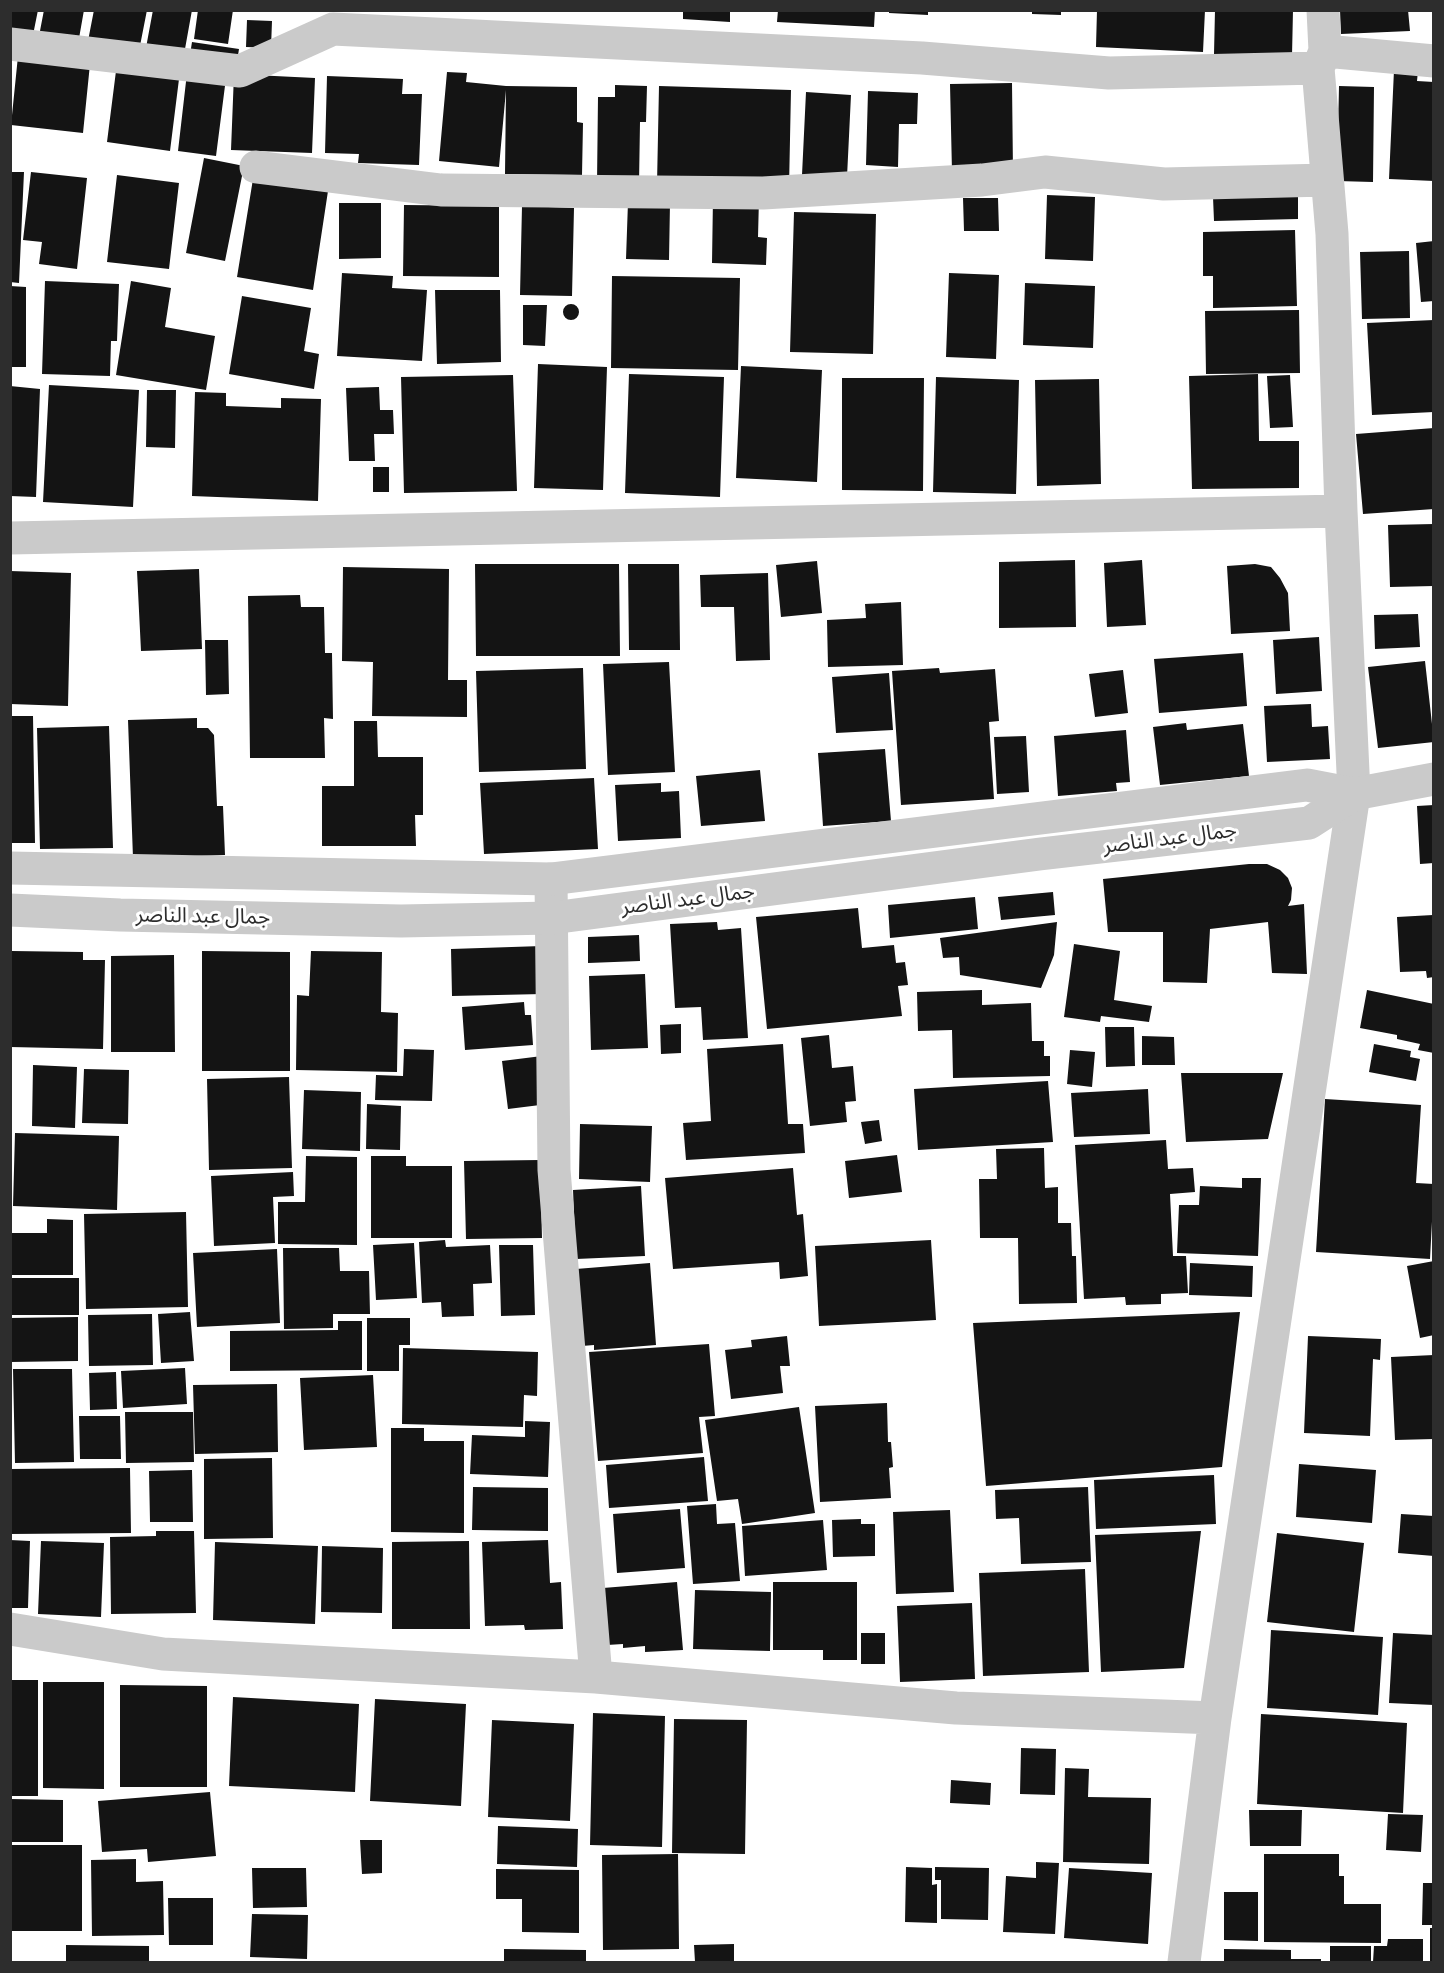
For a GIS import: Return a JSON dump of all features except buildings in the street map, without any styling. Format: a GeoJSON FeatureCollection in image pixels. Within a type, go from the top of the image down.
{"type":"FeatureCollection","features":[{"type":"Feature","properties":{"kind":"street"},"geometry":{"type":"LineString","coordinates":[[1184,1962],[1215,1718],[1354,794],[1341,511],[1332,234],[1327,180],[1322,59],[1323,10]]}},
{"type":"Feature","properties":{"kind":"street"},"geometry":{"type":"LineString","coordinates":[[10,44],[240,71],[333,29],[922,58],[1108,73],[1322,59],[1434,61]]}},
{"type":"Feature","properties":{"kind":"street"},"geometry":{"type":"LineString","coordinates":[[256,167],[441,190],[763,193],[982,180],[1045,172],[1164,184],[1327,180]]}},
{"type":"Feature","properties":{"kind":"street"},"geometry":{"type":"LineString","coordinates":[[10,538],[1341,511]]}},
{"type":"Feature","properties":{"kind":"street","name":"جمال عبد الناصر"},"geometry":{"type":"LineString","coordinates":[[10,868],[551,879],[1307,785],[1354,794],[1434,779]]}},
{"type":"Feature","properties":{"kind":"street","name":"جمال عبد الناصر"},"geometry":{"type":"LineString","coordinates":[[10,910],[120,915],[401,921],[552,918],[1029,856],[1309,823],[1354,794]]}},
{"type":"Feature","properties":{"kind":"street"},"geometry":{"type":"LineString","coordinates":[[551,879],[554,1170],[596,1677]]}},
{"type":"Feature","properties":{"kind":"street"},"geometry":{"type":"LineString","coordinates":[[10,1629],[163,1654],[596,1677],[956,1708],[1215,1718]]}}]}
